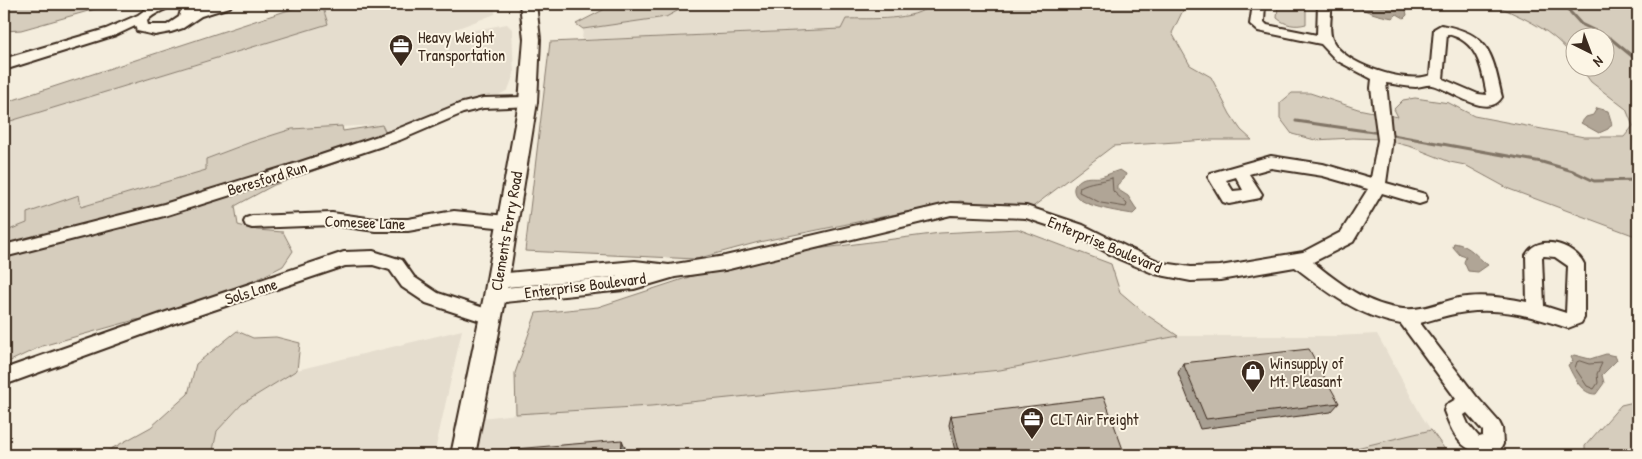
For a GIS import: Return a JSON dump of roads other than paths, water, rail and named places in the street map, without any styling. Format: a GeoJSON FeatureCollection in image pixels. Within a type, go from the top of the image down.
{"type":"FeatureCollection","features":[{"type":"Feature","properties":{"kind":"main road","name":"Clements Ferry Road"},"geometry":{"type":"LineString","coordinates":[[463,455],[508,222],[528,102],[532,39],[528,4]]}},
{"type":"Feature","properties":{"kind":"street"},"geometry":{"type":"LineString","coordinates":[[5,65],[15,65],[120,35],[144,24],[155,7],[168,4]]}},
{"type":"Feature","properties":{"kind":"street"},"geometry":{"type":"LineString","coordinates":[[144,24],[169,29],[183,9],[203,4]]}},
{"type":"Feature","properties":{"kind":"street"},"geometry":{"type":"LineString","coordinates":[[183,9],[196,13],[225,4]]}},
{"type":"Feature","properties":{"kind":"street"},"geometry":{"type":"LineString","coordinates":[[1259,4],[1257,24],[1263,28],[1326,41]]}},
{"type":"Feature","properties":{"kind":"street"},"geometry":{"type":"LineString","coordinates":[[1325,4],[1324,37],[1328,45],[1378,83],[1433,80],[1474,98],[1487,101],[1494,97],[1484,52],[1470,39],[1448,30],[1441,29],[1437,77],[1433,80]]}},
{"type":"Feature","properties":{"kind":"street","name":"Enterprise Boulevard"},"geometry":{"type":"LineString","coordinates":[[494,298],[634,282],[675,270],[725,263],[951,209],[1026,212],[1077,229],[1125,254],[1161,269],[1191,274],[1220,273],[1298,260],[1306,258],[1347,237],[1378,186],[1385,140],[1378,83]]}},
{"type":"Feature","properties":{"kind":"street","name":"Beresford Run"},"geometry":{"type":"LineString","coordinates":[[4,251],[164,210],[299,168],[395,136],[459,109],[483,103],[528,102]]}},
{"type":"Feature","properties":{"kind":"street"},"geometry":{"type":"LineString","coordinates":[[1240,171],[1271,162],[1323,170],[1419,198]]}},
{"type":"Feature","properties":{"kind":"street","name":"Comesee Lane"},"geometry":{"type":"LineString","coordinates":[[252,222],[332,219],[384,225],[408,225],[454,217],[508,222]]}},
{"type":"Feature","properties":{"kind":"street","name":"Sols Lane"},"geometry":{"type":"LineString","coordinates":[[4,377],[169,318],[344,259],[373,258],[396,265],[408,282],[432,298],[494,298]]}},
{"type":"Feature","properties":{"kind":"street"},"geometry":{"type":"LineString","coordinates":[[1298,260],[1357,303],[1393,315],[1406,317],[1467,304],[1494,303],[1536,311]]}},
{"type":"Feature","properties":{"kind":"street"},"geometry":{"type":"LineString","coordinates":[[1406,317],[1469,402]]}},
{"type":"Feature","properties":{"kind":"water"},"geometry":{"type":"Polygon","coordinates":[[[1357,4],[1403,8],[1406,10],[1407,15],[1404,18],[1397,14],[1393,18],[1371,13],[1358,7],[1357,4]]]}},
{"type":"Feature","properties":{"kind":"water"},"geometry":{"type":"Polygon","coordinates":[[[1597,108],[1608,111],[1612,124],[1608,129],[1599,133],[1581,123],[1586,117],[1593,115],[1597,108]]]}},
{"type":"Feature","properties":{"kind":"water"},"geometry":{"type":"Polygon","coordinates":[[[1120,170],[1126,174],[1124,179],[1117,185],[1117,189],[1128,196],[1137,210],[1133,214],[1099,207],[1082,201],[1076,196],[1074,187],[1082,179],[1101,177],[1120,170]]]}},
{"type":"Feature","properties":{"kind":"water"},"geometry":{"type":"Polygon","coordinates":[[[1454,243],[1465,246],[1488,265],[1478,272],[1468,271],[1464,262],[1466,257],[1460,255],[1453,247],[1454,243]]]}},
{"type":"Feature","properties":{"kind":"water"},"geometry":{"type":"Polygon","coordinates":[[[1606,354],[1615,356],[1617,360],[1602,375],[1604,383],[1596,394],[1586,391],[1579,384],[1568,365],[1573,361],[1571,357],[1574,355],[1590,359],[1606,354]]]}},
{"type":"Feature","properties":{"kind":"waterway"},"geometry":{"type":"LineString","coordinates":[[1563,4],[1581,24],[1610,38],[1638,61]]}},
{"type":"Feature","properties":{"kind":"waterway"},"geometry":{"type":"LineString","coordinates":[[1296,121],[1380,133]]}},
{"type":"Feature","properties":{"kind":"waterway"},"geometry":{"type":"LineString","coordinates":[[1387,134],[1542,162],[1573,171],[1594,181],[1638,180]]}},
{"type":"Feature","properties":{"kind":"place","name":"Heavy Weight Transportation"},"geometry":{"type":"Point","coordinates":[401,67]}},
{"type":"Feature","properties":{"kind":"place","name":"Winsupply of Mt. Pleasant"},"geometry":{"type":"Point","coordinates":[1253,393]}},
{"type":"Feature","properties":{"kind":"place","name":"CLT Air Freight"},"geometry":{"type":"Point","coordinates":[1032,440]}}]}
